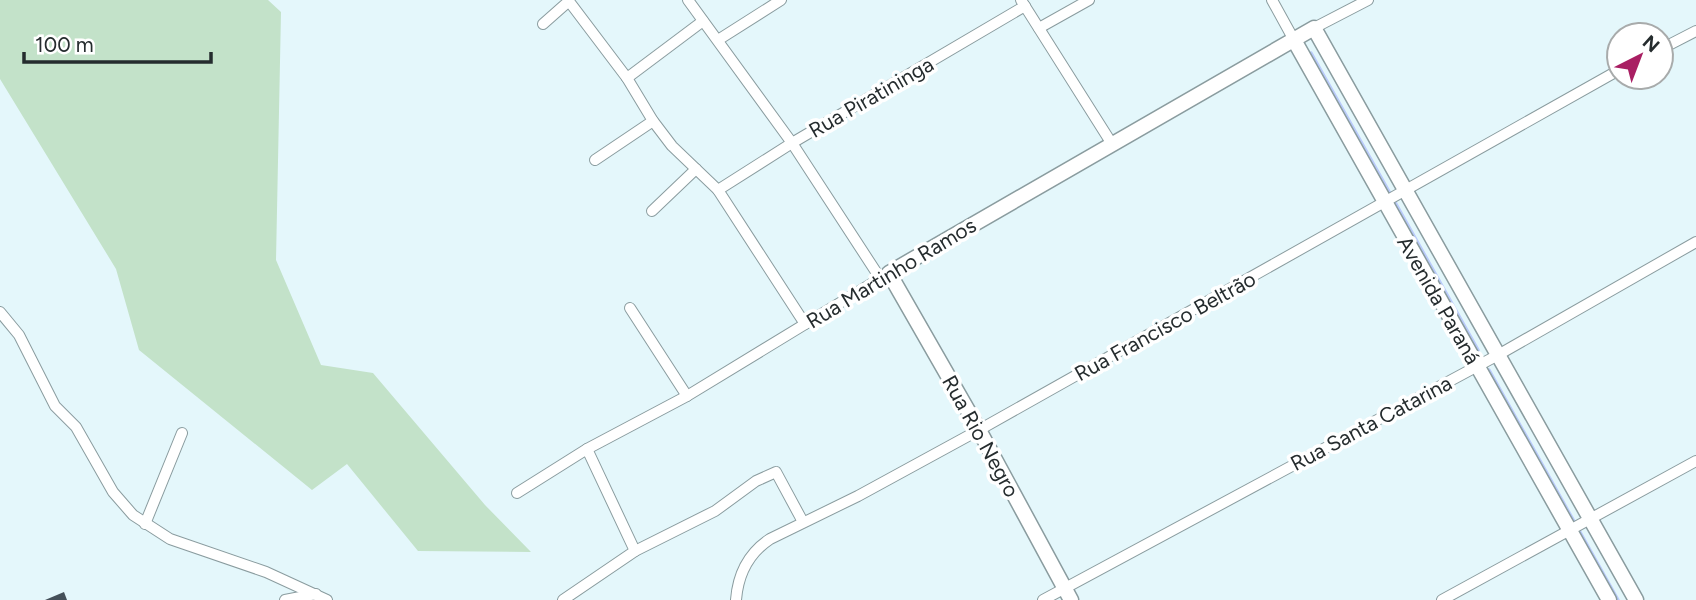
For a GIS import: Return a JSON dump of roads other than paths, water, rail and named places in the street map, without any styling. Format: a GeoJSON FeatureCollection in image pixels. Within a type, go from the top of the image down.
{"type":"FeatureCollection","features":[{"type":"Feature","properties":{"kind":"street"},"geometry":{"type":"LineString","coordinates":[[543,24],[569,0],[628,78],[653,121],[672,146],[718,190],[804,324]]}},
{"type":"Feature","properties":{"kind":"street","name":"Rua Rio Negro"},"geometry":{"type":"LineString","coordinates":[[688,0],[884,275],[979,430],[1068,594]]}},
{"type":"Feature","properties":{"kind":"street"},"geometry":{"type":"LineString","coordinates":[[718,40],[781,0]]}},
{"type":"Feature","properties":{"kind":"street"},"geometry":{"type":"LineString","coordinates":[[1039,28],[1089,0]]}},
{"type":"Feature","properties":{"kind":"street","name":"Avenida Paraná"},"geometry":{"type":"LineString","coordinates":[[1272,0],[1388,201],[1476,366],[1609,600]]}},
{"type":"Feature","properties":{"kind":"street","name":"Rua Martinho Ramos"},"geometry":{"type":"LineString","coordinates":[[517,493],[587,449],[687,396],[884,275],[1314,28],[1368,0]]}},
{"type":"Feature","properties":{"kind":"street"},"geometry":{"type":"LineString","coordinates":[[1023,3],[1112,145]]}},
{"type":"Feature","properties":{"kind":"street","name":"Rua Piratininga"},"geometry":{"type":"LineString","coordinates":[[718,190],[1023,3]]}},
{"type":"Feature","properties":{"kind":"street"},"geometry":{"type":"LineString","coordinates":[[628,78],[703,20]]}},
{"type":"Feature","properties":{"kind":"street","name":"Avenida Paraná"},"geometry":{"type":"LineString","coordinates":[[1314,28],[1636,600]]}},
{"type":"Feature","properties":{"kind":"street"},"geometry":{"type":"LineString","coordinates":[[1675,42],[1696,31]]}},
{"type":"Feature","properties":{"kind":"street","name":"Rua Francisco Beltrão"},"geometry":{"type":"LineString","coordinates":[[736,600],[739,578],[753,553],[771,539],[858,496],[979,430],[1605,78]]}},
{"type":"Feature","properties":{"kind":"street"},"geometry":{"type":"LineString","coordinates":[[595,160],[653,121]]}},
{"type":"Feature","properties":{"kind":"street"},"geometry":{"type":"LineString","coordinates":[[652,211],[696,169]]}},
{"type":"Feature","properties":{"kind":"street","name":"Rua Santa Catarina"},"geometry":{"type":"LineString","coordinates":[[1044,600],[1068,594],[1696,242]]}},
{"type":"Feature","properties":{"kind":"street"},"geometry":{"type":"LineString","coordinates":[[630,308],[687,396]]}},
{"type":"Feature","properties":{"kind":"street"},"geometry":{"type":"LineString","coordinates":[[0,312],[19,335],[55,406],[76,427],[113,492],[133,515],[181,543],[265,572],[327,600]]}},
{"type":"Feature","properties":{"kind":"street"},"geometry":{"type":"LineString","coordinates":[[145,524],[182,433]]}},
{"type":"Feature","properties":{"kind":"street"},"geometry":{"type":"LineString","coordinates":[[587,449],[635,551]]}},
{"type":"Feature","properties":{"kind":"street"},"geometry":{"type":"LineString","coordinates":[[1442,600],[1696,461]]}},
{"type":"Feature","properties":{"kind":"street"},"geometry":{"type":"LineString","coordinates":[[563,600],[635,551],[715,511],[756,481],[776,472],[803,522]]}},
{"type":"Feature","properties":{"kind":"street"},"geometry":{"type":"LineString","coordinates":[[285,600],[317,594]]}},
{"type":"Feature","properties":{"kind":"waterway"},"geometry":{"type":"LineString","coordinates":[[1311,53],[1478,350]]}},
{"type":"Feature","properties":{"kind":"waterway"},"geometry":{"type":"LineString","coordinates":[[1489,370],[1618,600]]}}]}
